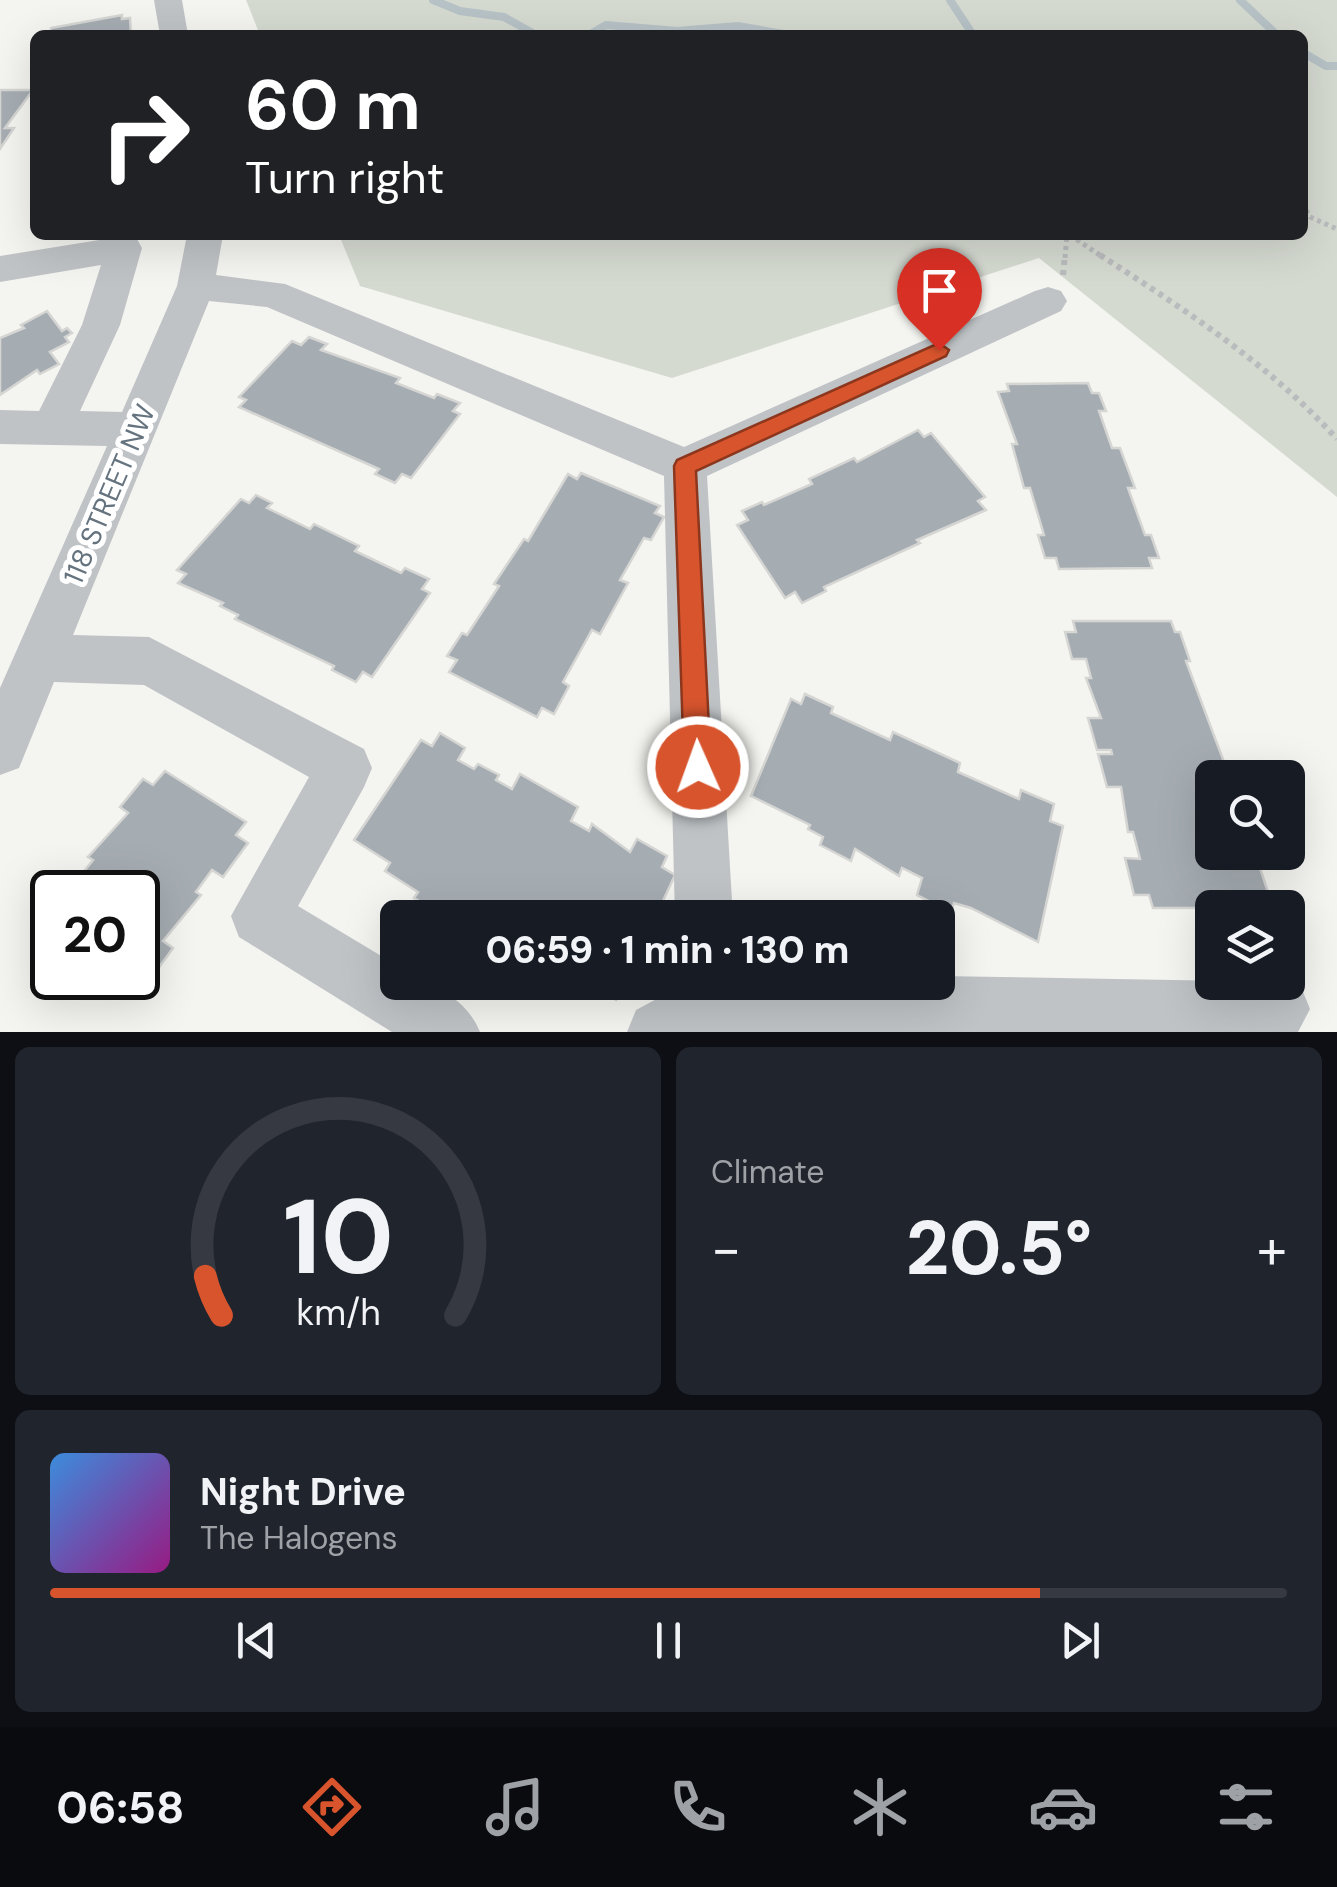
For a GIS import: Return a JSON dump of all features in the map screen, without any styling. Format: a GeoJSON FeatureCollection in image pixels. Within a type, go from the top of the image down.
{"type":"FeatureCollection","features":[{"type":"Feature","properties":{"kind":"street"},"geometry":{"type":"LineString","coordinates":[[168,0],[173,30]]}},
{"type":"Feature","properties":{"kind":"street","name":"118 STREET NW"},"geometry":{"type":"LineString","coordinates":[[0,749],[23,674],[136,429],[196,286],[203,240]]}},
{"type":"Feature","properties":{"kind":"street"},"geometry":{"type":"LineString","coordinates":[[0,269],[124,248],[101,325],[52,427]]}},
{"type":"Feature","properties":{"kind":"street"},"geometry":{"type":"LineString","coordinates":[[196,286],[272,294],[684,466],[1048,301]]}},
{"type":"Feature","properties":{"kind":"street"},"geometry":{"type":"LineString","coordinates":[[0,427],[136,429]]}},
{"type":"Feature","properties":{"kind":"street"},"geometry":{"type":"LineString","coordinates":[[684,466],[703,900]]}},
{"type":"Feature","properties":{"kind":"street"},"geometry":{"type":"LineString","coordinates":[[23,674],[149,662],[345,768],[260,916],[449,1032]]}},
{"type":"Feature","properties":{"kind":"street"},"geometry":{"type":"LineString","coordinates":[[691,1006],[1280,1009]]}},
{"type":"Feature","properties":{"kind":"path"},"geometry":{"type":"LineString","coordinates":[[1308,213],[1337,229]]}},
{"type":"Feature","properties":{"kind":"path"},"geometry":{"type":"LineString","coordinates":[[1048,301],[1062,284],[1067,240]]}},
{"type":"Feature","properties":{"kind":"path"},"geometry":{"type":"LineString","coordinates":[[1076,240],[1194,318],[1286,388],[1307,404],[1337,439]]}},
{"type":"Feature","properties":{"kind":"shaded area"},"geometry":{"type":"Polygon","coordinates":[[[246,0],[1337,0],[1337,497],[1039,258],[672,378],[360,286],[341,240],[1308,240],[1308,30],[258,30],[246,0]]]}},
{"type":"Feature","properties":{"kind":"building"},"geometry":{"type":"Polygon","coordinates":[[[122,15],[122,19],[130,18],[131,30],[50,30],[122,15]]]}},
{"type":"Feature","properties":{"kind":"building"},"geometry":{"type":"Polygon","coordinates":[[[0,90],[30,90],[5,128],[14,128],[0,149],[0,90]]]}},
{"type":"Feature","properties":{"kind":"building"},"geometry":{"type":"Polygon","coordinates":[[[47,311],[62,331],[67,328],[72,333],[65,337],[69,342],[50,352],[59,364],[40,374],[37,370],[0,395],[0,338],[24,328],[21,325],[47,311]]]}},
{"type":"Feature","properties":{"kind":"building"},"geometry":{"type":"Polygon","coordinates":[[[309,337],[327,344],[321,350],[400,378],[396,383],[460,403],[453,411],[460,414],[411,478],[402,474],[395,483],[375,474],[379,469],[239,407],[246,400],[239,397],[292,341],[301,345],[309,337]]]}},
{"type":"Feature","properties":{"kind":"building"},"geometry":{"type":"Polygon","coordinates":[[[1088,383],[1092,393],[1099,393],[1106,411],[1099,411],[1112,448],[1120,448],[1135,488],[1128,488],[1145,535],[1151,535],[1159,558],[1149,558],[1152,568],[1059,569],[1056,558],[1045,558],[1038,535],[1044,535],[1030,488],[1024,488],[1012,444],[1017,444],[998,392],[1009,391],[1007,384],[1088,383]]]}},
{"type":"Feature","properties":{"kind":"building"},"geometry":{"type":"Polygon","coordinates":[[[918,430],[924,437],[931,433],[985,497],[978,501],[986,510],[824,587],[826,591],[802,603],[795,592],[785,598],[737,525],[748,520],[742,511],[812,484],[809,479],[854,458],[857,462],[918,430]]]}},
{"type":"Feature","properties":{"kind":"building"},"geometry":{"type":"Polygon","coordinates":[[[581,473],[660,506],[655,513],[664,517],[651,540],[644,538],[620,580],[628,583],[600,634],[592,630],[563,682],[569,686],[554,714],[542,708],[537,717],[449,672],[457,660],[447,656],[462,633],[467,635],[499,586],[494,584],[524,539],[528,541],[568,474],[577,479],[581,473]]]}},
{"type":"Feature","properties":{"kind":"building"},"geometry":{"type":"Polygon","coordinates":[[[256,495],[272,503],[267,508],[310,529],[314,524],[359,546],[355,551],[401,573],[405,568],[429,579],[422,589],[430,593],[372,677],[363,672],[356,682],[332,670],[334,666],[235,619],[238,615],[220,606],[223,603],[178,583],[186,574],[177,570],[241,499],[249,503],[256,495]]]}},
{"type":"Feature","properties":{"kind":"building"},"geometry":{"type":"Polygon","coordinates":[[[1073,621],[1171,621],[1175,632],[1180,632],[1190,661],[1186,661],[1223,760],[1195,760],[1195,870],[1261,870],[1267,890],[1195,890],[1195,908],[1153,908],[1149,895],[1134,895],[1125,858],[1140,859],[1133,832],[1128,832],[1121,787],[1107,787],[1098,754],[1112,754],[1111,750],[1097,750],[1088,718],[1101,718],[1086,678],[1091,678],[1086,659],[1072,659],[1065,632],[1076,632],[1073,621]]]}},
{"type":"Feature","properties":{"kind":"building"},"geometry":{"type":"Polygon","coordinates":[[[805,694],[833,707],[831,713],[890,740],[893,732],[960,763],[958,772],[1019,799],[1021,790],[1054,804],[1050,821],[1063,826],[1038,942],[955,900],[927,900],[917,895],[922,878],[902,868],[899,876],[855,849],[851,861],[820,845],[823,837],[808,829],[810,825],[751,796],[791,699],[801,704],[805,694]]]}},
{"type":"Feature","properties":{"kind":"building"},"geometry":{"type":"Polygon","coordinates":[[[440,733],[465,748],[458,760],[474,769],[478,764],[499,775],[496,780],[512,789],[520,774],[578,807],[571,821],[589,831],[592,824],[630,852],[637,839],[667,856],[662,867],[675,875],[663,900],[414,898],[418,892],[385,871],[390,863],[354,840],[421,740],[432,746],[440,733]]]}},
{"type":"Feature","properties":{"kind":"building"},"geometry":{"type":"Polygon","coordinates":[[[165,771],[246,822],[236,835],[248,843],[223,877],[212,870],[196,892],[201,895],[163,941],[173,948],[160,966],[160,870],[85,870],[93,860],[88,857],[128,813],[120,807],[143,779],[153,785],[165,771]]]}},
{"type":"Feature","properties":{"kind":"waterway"},"geometry":{"type":"LineString","coordinates":[[433,0],[460,11],[504,17],[527,30]]}},
{"type":"Feature","properties":{"kind":"waterway"},"geometry":{"type":"LineString","coordinates":[[950,0],[970,30]]}},
{"type":"Feature","properties":{"kind":"waterway"},"geometry":{"type":"LineString","coordinates":[[1240,0],[1272,30]]}},
{"type":"Feature","properties":{"kind":"waterway"},"geometry":{"type":"LineString","coordinates":[[598,30],[606,25],[665,30]]}},
{"type":"Feature","properties":{"kind":"waterway"},"geometry":{"type":"LineString","coordinates":[[689,30],[738,26],[761,30]]}},
{"type":"Feature","properties":{"kind":"waterway"},"geometry":{"type":"LineString","coordinates":[[1308,56],[1326,66],[1337,66]]}},
{"type":"Feature","properties":{"kind":"route"},"geometry":{"type":"LineString","coordinates":[[698,767],[684,466],[939,350]]}}]}
